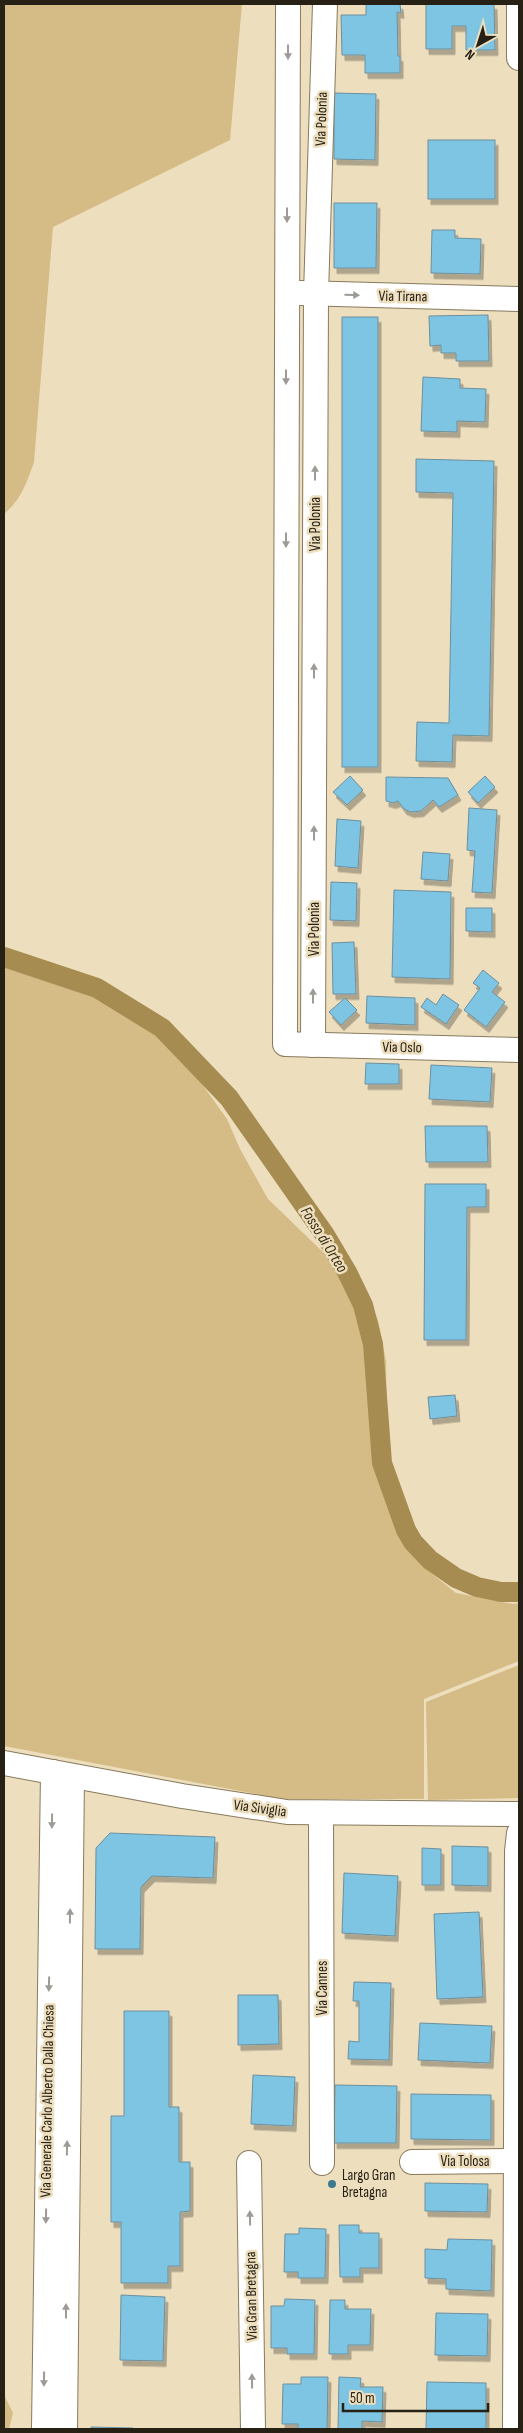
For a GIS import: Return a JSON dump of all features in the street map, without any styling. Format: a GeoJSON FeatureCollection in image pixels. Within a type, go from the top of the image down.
{"type":"FeatureCollection","features":[{"type":"Feature","properties":{"kind":"street","name":"Via Polonia"},"geometry":{"type":"LineString","coordinates":[[285,1044],[288,4]]}},
{"type":"Feature","properties":{"kind":"street","name":"Via Polonia"},"geometry":{"type":"LineString","coordinates":[[313,1044],[316,294],[324,4]]}},
{"type":"Feature","properties":{"kind":"street"},"geometry":{"type":"LineString","coordinates":[[519,4],[519,58]]}},
{"type":"Feature","properties":{"kind":"street","name":"Via Tirana"},"geometry":{"type":"LineString","coordinates":[[286,292],[519,299]]}},
{"type":"Feature","properties":{"kind":"street","name":"Via Oslo"},"geometry":{"type":"LineString","coordinates":[[285,1044],[519,1050]]}},
{"type":"Feature","properties":{"kind":"street","name":"Via Siviglia"},"geometry":{"type":"LineString","coordinates":[[4,1763],[246,1807],[321,1814],[519,1814]]}},
{"type":"Feature","properties":{"kind":"street","name":"Via Generale Carlo Alberto Dalla Chiesa"},"geometry":{"type":"LineString","coordinates":[[44,2429],[62,1774]]}},
{"type":"Feature","properties":{"kind":"street","name":"Via Generale Carlo Alberto Dalla Chiesa"},"geometry":{"type":"LineString","coordinates":[[62,1774],[65,2429]]}},
{"type":"Feature","properties":{"kind":"street","name":"Via Cannes"},"geometry":{"type":"LineString","coordinates":[[321,1814],[322,2162]]}},
{"type":"Feature","properties":{"kind":"street"},"geometry":{"type":"LineString","coordinates":[[515,2429],[517,1851],[519,1834]]}},
{"type":"Feature","properties":{"kind":"street","name":"Via Tolosa"},"geometry":{"type":"LineString","coordinates":[[412,2162],[517,2161]]}},
{"type":"Feature","properties":{"kind":"street","name":"Via Gran Bretagna"},"geometry":{"type":"LineString","coordinates":[[249,2163],[252,2429]]}},
{"type":"Feature","properties":{"kind":"shaded area"},"geometry":{"type":"Polygon","coordinates":[[[4,4],[242,4],[230,140],[53,227],[34,462],[19,497],[4,514],[4,4]]]}},
{"type":"Feature","properties":{"kind":"shaded area"},"geometry":{"type":"Polygon","coordinates":[[[4,953],[43,974],[99,994],[145,1023],[184,1059],[227,1119],[240,1149],[268,1199],[359,1287],[370,1302],[378,1320],[386,1361],[388,1473],[395,1509],[412,1553],[431,1573],[456,1593],[513,1604],[519,1603],[519,1661],[424,1699],[424,1799],[282,1799],[4,1746],[4,953]]]}},
{"type":"Feature","properties":{"kind":"shaded area"},"geometry":{"type":"Polygon","coordinates":[[[519,1665],[519,1798],[428,1800],[426,1702],[519,1665]]]}},
{"type":"Feature","properties":{"kind":"shaded area"},"geometry":{"type":"Polygon","coordinates":[[[4,2395],[13,2413],[9,2429],[4,2429],[4,2395]]]}},
{"type":"Feature","properties":{"kind":"building"},"geometry":{"type":"Polygon","coordinates":[[[366,4],[400,4],[401,13],[397,12],[400,73],[365,73],[365,55],[342,55],[341,15],[366,15],[366,4]]]}},
{"type":"Feature","properties":{"kind":"building"},"geometry":{"type":"Polygon","coordinates":[[[426,4],[494,4],[495,50],[466,50],[466,26],[452,26],[452,49],[426,49],[426,4]]]}},
{"type":"Feature","properties":{"kind":"building"},"geometry":{"type":"Polygon","coordinates":[[[334,93],[376,94],[375,160],[334,159],[334,93]]]}},
{"type":"Feature","properties":{"kind":"building"},"geometry":{"type":"Polygon","coordinates":[[[428,140],[495,140],[495,199],[428,199],[428,140]]]}},
{"type":"Feature","properties":{"kind":"building"},"geometry":{"type":"Polygon","coordinates":[[[334,203],[377,203],[376,268],[334,268],[334,203]]]}},
{"type":"Feature","properties":{"kind":"building"},"geometry":{"type":"Polygon","coordinates":[[[432,230],[455,230],[455,238],[481,239],[480,274],[431,273],[432,230]]]}},
{"type":"Feature","properties":{"kind":"building"},"geometry":{"type":"Polygon","coordinates":[[[488,315],[489,361],[456,361],[456,353],[441,353],[441,345],[430,346],[429,316],[488,315]]]}},
{"type":"Feature","properties":{"kind":"building"},"geometry":{"type":"Polygon","coordinates":[[[342,317],[378,317],[378,767],[342,767],[342,317]]]}},
{"type":"Feature","properties":{"kind":"building"},"geometry":{"type":"Polygon","coordinates":[[[423,377],[460,379],[460,388],[486,389],[485,422],[457,421],[457,432],[421,431],[423,377]]]}},
{"type":"Feature","properties":{"kind":"building"},"geometry":{"type":"Polygon","coordinates":[[[416,459],[494,461],[489,736],[453,735],[452,762],[416,761],[417,722],[449,723],[453,493],[416,492],[416,459]]]}},
{"type":"Feature","properties":{"kind":"building"},"geometry":{"type":"Polygon","coordinates":[[[350,776],[363,790],[347,805],[333,792],[350,776]]]}},
{"type":"Feature","properties":{"kind":"building"},"geometry":{"type":"Polygon","coordinates":[[[485,776],[495,787],[478,803],[468,792],[485,776]]]}},
{"type":"Feature","properties":{"kind":"building"},"geometry":{"type":"Polygon","coordinates":[[[386,777],[448,778],[458,795],[439,807],[433,800],[421,811],[411,812],[404,809],[398,801],[393,803],[386,801],[386,777]]]}},
{"type":"Feature","properties":{"kind":"building"},"geometry":{"type":"Polygon","coordinates":[[[469,808],[497,810],[492,893],[472,892],[475,851],[467,850],[469,808]]]}},
{"type":"Feature","properties":{"kind":"building"},"geometry":{"type":"Polygon","coordinates":[[[337,819],[361,821],[358,868],[335,866],[337,819]]]}},
{"type":"Feature","properties":{"kind":"building"},"geometry":{"type":"Polygon","coordinates":[[[423,852],[450,854],[448,881],[421,879],[423,852]]]}},
{"type":"Feature","properties":{"kind":"building"},"geometry":{"type":"Polygon","coordinates":[[[331,882],[357,883],[356,921],[330,920],[331,882]]]}},
{"type":"Feature","properties":{"kind":"building"},"geometry":{"type":"Polygon","coordinates":[[[394,890],[451,892],[450,979],[392,977],[394,890]]]}},
{"type":"Feature","properties":{"kind":"building"},"geometry":{"type":"Polygon","coordinates":[[[466,908],[492,908],[492,932],[466,931],[466,908]]]}},
{"type":"Feature","properties":{"kind":"building"},"geometry":{"type":"Polygon","coordinates":[[[354,942],[356,994],[333,994],[332,943],[354,942]]]}},
{"type":"Feature","properties":{"kind":"building"},"geometry":{"type":"Polygon","coordinates":[[[483,970],[499,983],[492,992],[505,1002],[486,1027],[464,1010],[480,988],[473,983],[483,970]]]}},
{"type":"Feature","properties":{"kind":"building"},"geometry":{"type":"Polygon","coordinates":[[[443,994],[459,1005],[446,1024],[421,1007],[427,998],[436,1005],[443,994]]]}},
{"type":"Feature","properties":{"kind":"building"},"geometry":{"type":"Polygon","coordinates":[[[367,996],[415,998],[415,1025],[366,1023],[367,996]]]}},
{"type":"Feature","properties":{"kind":"building"},"geometry":{"type":"Polygon","coordinates":[[[345,998],[357,1010],[341,1025],[329,1012],[345,998]]]}},
{"type":"Feature","properties":{"kind":"building"},"geometry":{"type":"Polygon","coordinates":[[[366,1063],[399,1064],[399,1084],[365,1084],[366,1063]]]}},
{"type":"Feature","properties":{"kind":"building"},"geometry":{"type":"Polygon","coordinates":[[[431,1065],[492,1068],[490,1102],[429,1099],[431,1065]]]}},
{"type":"Feature","properties":{"kind":"building"},"geometry":{"type":"Polygon","coordinates":[[[425,1126],[487,1126],[488,1162],[426,1162],[425,1126]]]}},
{"type":"Feature","properties":{"kind":"building"},"geometry":{"type":"Polygon","coordinates":[[[425,1184],[486,1184],[486,1207],[467,1207],[466,1340],[424,1340],[425,1184]]]}},
{"type":"Feature","properties":{"kind":"building"},"geometry":{"type":"Polygon","coordinates":[[[455,1395],[457,1416],[430,1419],[428,1397],[455,1395]]]}},
{"type":"Feature","properties":{"kind":"building"},"geometry":{"type":"Polygon","coordinates":[[[110,1833],[215,1837],[213,1878],[152,1876],[141,1887],[140,1949],[95,1949],[96,1848],[110,1833]]]}},
{"type":"Feature","properties":{"kind":"building"},"geometry":{"type":"Polygon","coordinates":[[[452,1846],[488,1847],[488,1886],[452,1885],[452,1846]]]}},
{"type":"Feature","properties":{"kind":"building"},"geometry":{"type":"Polygon","coordinates":[[[422,1848],[441,1849],[441,1885],[422,1885],[422,1848]]]}},
{"type":"Feature","properties":{"kind":"building"},"geometry":{"type":"Polygon","coordinates":[[[344,1873],[398,1876],[395,1936],[342,1933],[344,1873]]]}},
{"type":"Feature","properties":{"kind":"building"},"geometry":{"type":"Polygon","coordinates":[[[479,1912],[483,1997],[437,1999],[434,1914],[479,1912]]]}},
{"type":"Feature","properties":{"kind":"building"},"geometry":{"type":"Polygon","coordinates":[[[354,1982],[391,1983],[389,2060],[348,2059],[349,2041],[359,2042],[359,2001],[353,2001],[354,1982]]]}},
{"type":"Feature","properties":{"kind":"building"},"geometry":{"type":"Polygon","coordinates":[[[238,1995],[278,1995],[279,2044],[238,2045],[238,1995]]]}},
{"type":"Feature","properties":{"kind":"building"},"geometry":{"type":"Polygon","coordinates":[[[124,2011],[169,2011],[169,2107],[179,2107],[179,2162],[190,2162],[190,2211],[180,2212],[180,2266],[168,2266],[168,2283],[121,2283],[121,2222],[111,2222],[111,2116],[124,2116],[124,2011]]]}},
{"type":"Feature","properties":{"kind":"building"},"geometry":{"type":"Polygon","coordinates":[[[420,2023],[492,2026],[490,2063],[418,2060],[420,2023]]]}},
{"type":"Feature","properties":{"kind":"building"},"geometry":{"type":"Polygon","coordinates":[[[253,2075],[295,2077],[293,2126],[251,2124],[253,2075]]]}},
{"type":"Feature","properties":{"kind":"building"},"geometry":{"type":"Polygon","coordinates":[[[335,2085],[397,2086],[396,2143],[334,2143],[335,2085]]]}},
{"type":"Feature","properties":{"kind":"building"},"geometry":{"type":"Polygon","coordinates":[[[411,2094],[491,2095],[491,2140],[411,2139],[411,2094]]]}},
{"type":"Feature","properties":{"kind":"building"},"geometry":{"type":"Polygon","coordinates":[[[425,2183],[488,2184],[487,2212],[425,2211],[425,2183]]]}},
{"type":"Feature","properties":{"kind":"building"},"geometry":{"type":"Polygon","coordinates":[[[339,2225],[359,2225],[359,2233],[379,2233],[379,2268],[360,2268],[360,2277],[340,2277],[339,2225]]]}},
{"type":"Feature","properties":{"kind":"building"},"geometry":{"type":"Polygon","coordinates":[[[299,2228],[326,2229],[325,2278],[298,2278],[298,2272],[284,2272],[285,2234],[299,2234],[299,2228]]]}},
{"type":"Feature","properties":{"kind":"building"},"geometry":{"type":"Polygon","coordinates":[[[448,2239],[492,2240],[491,2291],[446,2289],[446,2279],[425,2278],[425,2249],[447,2250],[448,2239]]]}},
{"type":"Feature","properties":{"kind":"building"},"geometry":{"type":"Polygon","coordinates":[[[121,2295],[165,2297],[163,2361],[120,2360],[121,2295]]]}},
{"type":"Feature","properties":{"kind":"building"},"geometry":{"type":"Polygon","coordinates":[[[285,2299],[315,2300],[314,2354],[287,2354],[287,2348],[271,2348],[271,2306],[284,2306],[285,2299]]]}},
{"type":"Feature","properties":{"kind":"building"},"geometry":{"type":"Polygon","coordinates":[[[330,2300],[345,2300],[345,2309],[371,2309],[370,2345],[348,2345],[348,2354],[329,2354],[330,2300]]]}},
{"type":"Feature","properties":{"kind":"building"},"geometry":{"type":"Polygon","coordinates":[[[436,2313],[488,2314],[487,2356],[435,2355],[436,2313]]]}},
{"type":"Feature","properties":{"kind":"building"},"geometry":{"type":"Polygon","coordinates":[[[301,2377],[328,2377],[327,2429],[298,2429],[298,2424],[282,2424],[283,2384],[301,2384],[301,2377]]]}},
{"type":"Feature","properties":{"kind":"building"},"geometry":{"type":"Polygon","coordinates":[[[339,2377],[361,2378],[360,2387],[383,2387],[382,2422],[362,2421],[362,2429],[338,2429],[339,2377]]]}},
{"type":"Feature","properties":{"kind":"building"},"geometry":{"type":"Polygon","coordinates":[[[427,2382],[486,2383],[486,2429],[426,2429],[427,2382]]]}},
{"type":"Feature","properties":{"kind":"building"},"geometry":{"type":"Polygon","coordinates":[[[91,2427],[133,2428],[133,2429],[91,2429],[91,2427]]]}},
{"type":"Feature","properties":{"kind":"waterway","name":"Fosso di Orteo"},"geometry":{"type":"LineString","coordinates":[[4,957],[97,988],[162,1028],[229,1098],[325,1235],[347,1272],[363,1305],[373,1344],[382,1463],[406,1530],[413,1542],[430,1560],[456,1578],[477,1587],[501,1592],[519,1592]]}},
{"type":"Feature","properties":{"kind":"place","name":"Largo Gran Bretagna"},"geometry":{"type":"Point","coordinates":[332,2184]}}]}
